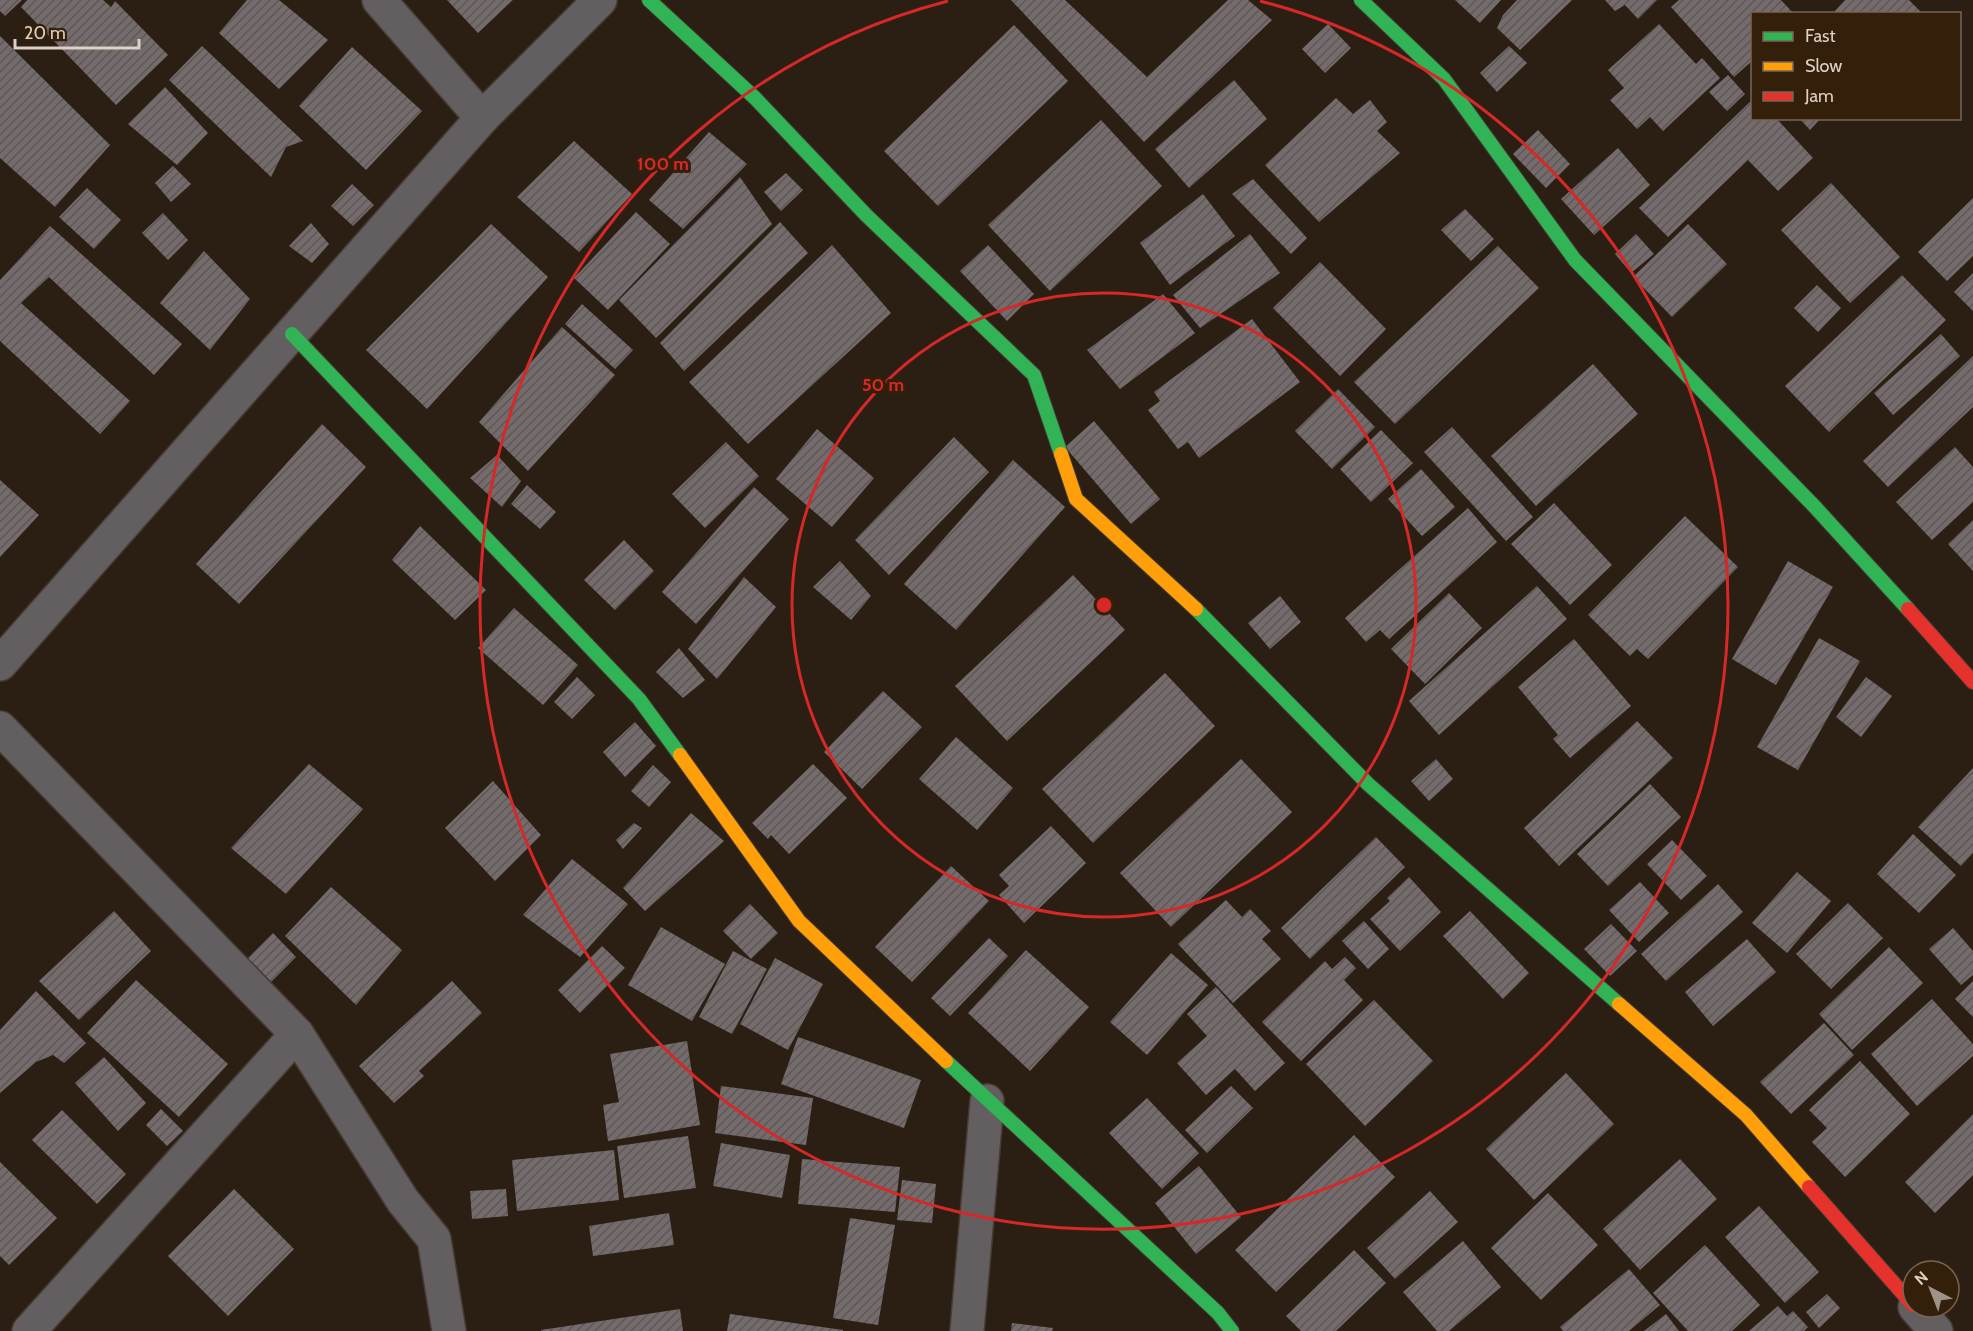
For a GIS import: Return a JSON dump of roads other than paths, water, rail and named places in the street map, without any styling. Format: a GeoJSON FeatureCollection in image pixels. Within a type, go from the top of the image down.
{"type":"FeatureCollection","features":[{"type":"Feature","properties":{"kind":"street"},"geometry":{"type":"LineString","coordinates":[[379,0],[482,118]]}},
{"type":"Feature","properties":{"kind":"street"},"geometry":{"type":"LineString","coordinates":[[0,664],[482,118],[600,0]]}},
{"type":"Feature","properties":{"kind":"street"},"geometry":{"type":"LineString","coordinates":[[649,0],[755,98],[866,215],[1034,375],[1076,499],[1178,590],[1368,784],[1746,1115],[1901,1291]]}},
{"type":"Feature","properties":{"kind":"street"},"geometry":{"type":"LineString","coordinates":[[1361,0],[1444,79],[1575,260],[1815,507],[1973,682]]}},
{"type":"Feature","properties":{"kind":"street"},"geometry":{"type":"LineString","coordinates":[[291,334],[639,699],[799,921],[987,1101],[1218,1313],[1232,1331]]}},
{"type":"Feature","properties":{"kind":"street"},"geometry":{"type":"LineString","coordinates":[[0,728],[297,1034],[403,1201],[434,1239],[449,1331]]}},
{"type":"Feature","properties":{"kind":"street"},"geometry":{"type":"LineString","coordinates":[[29,1331],[297,1034]]}},
{"type":"Feature","properties":{"kind":"street"},"geometry":{"type":"LineString","coordinates":[[967,1331],[987,1101]]}},
{"type":"Feature","properties":{"kind":"street"},"geometry":{"type":"LineString","coordinates":[[1925,1319],[1936,1331]]}}]}
